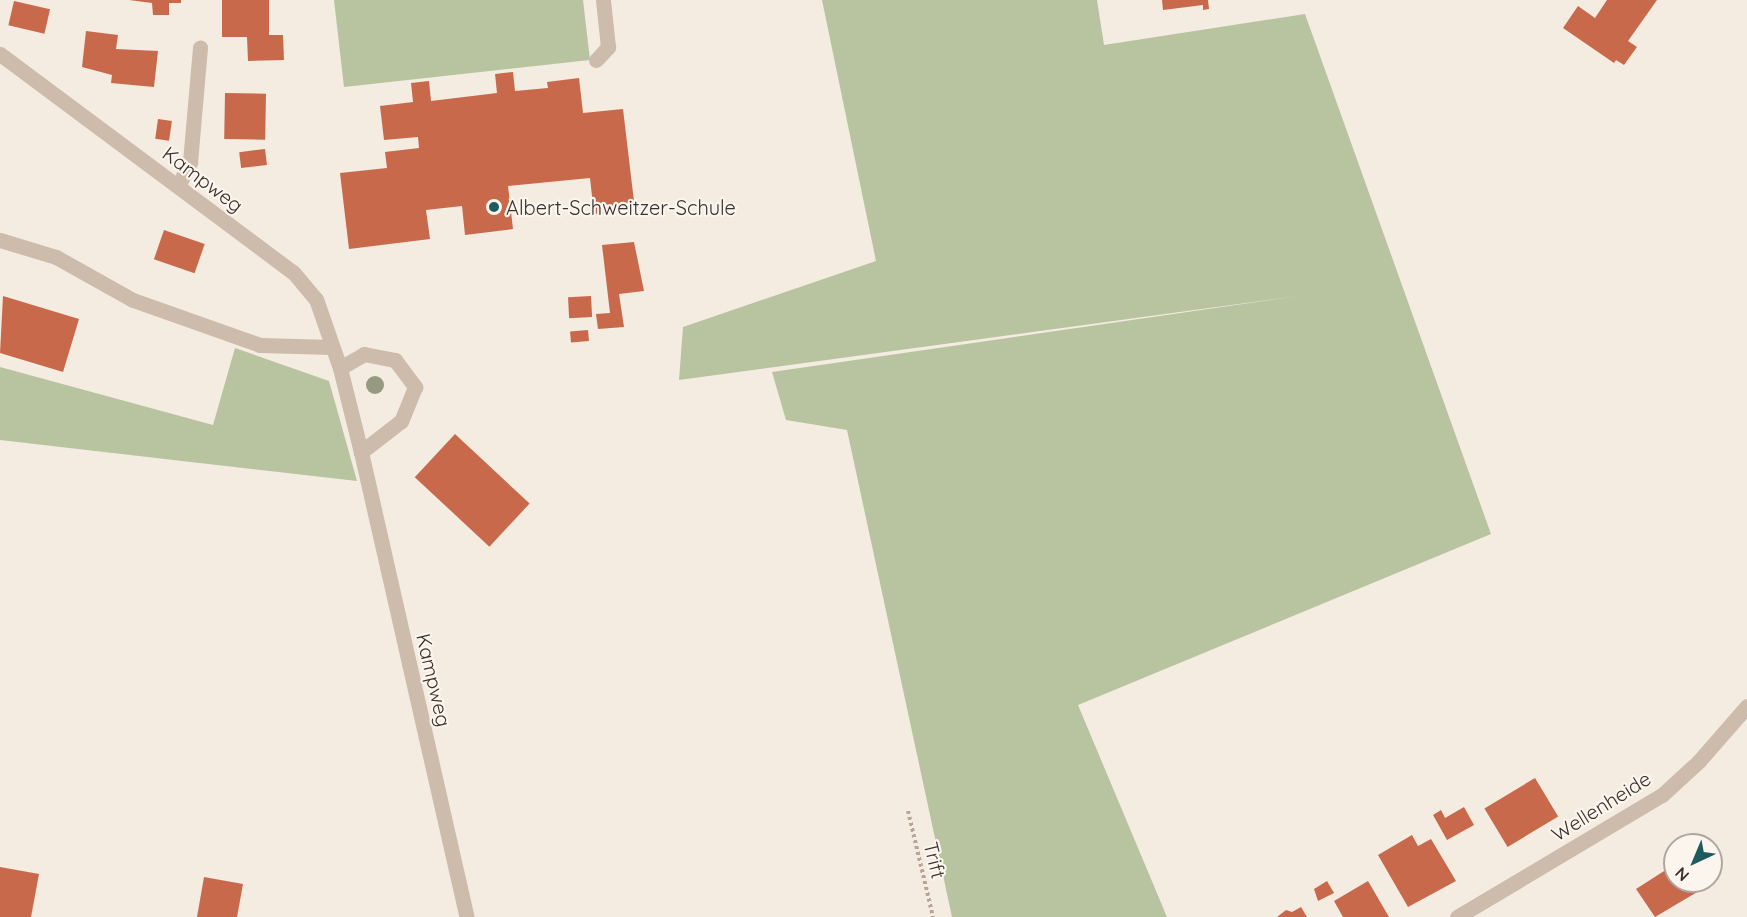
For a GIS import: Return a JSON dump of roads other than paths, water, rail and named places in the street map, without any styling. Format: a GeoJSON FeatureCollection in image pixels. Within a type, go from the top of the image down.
{"type":"FeatureCollection","features":[{"type":"Feature","properties":{"kind":"street"},"geometry":{"type":"LineString","coordinates":[[596,60],[608,47],[603,0]]}},
{"type":"Feature","properties":{"kind":"street"},"geometry":{"type":"LineString","coordinates":[[178,186],[190,162],[200,47]]}},
{"type":"Feature","properties":{"kind":"street","name":"Kampweg"},"geometry":{"type":"LineString","coordinates":[[0,54],[292,272],[316,299],[340,368],[361,452],[467,917]]}},
{"type":"Feature","properties":{"kind":"street"},"geometry":{"type":"LineString","coordinates":[[0,240],[56,257],[133,300],[260,345],[332,346]]}},
{"type":"Feature","properties":{"kind":"street"},"geometry":{"type":"LineString","coordinates":[[340,368],[364,354],[395,360],[415,387],[401,421],[361,452]]}},
{"type":"Feature","properties":{"kind":"street","name":"Wellenheide"},"geometry":{"type":"LineString","coordinates":[[1457,917],[1662,795],[1699,761],[1747,706]]}},
{"type":"Feature","properties":{"kind":"place","name":"Albert-Schweitzer-Schule"},"geometry":{"type":"Point","coordinates":[494,207]}}]}
